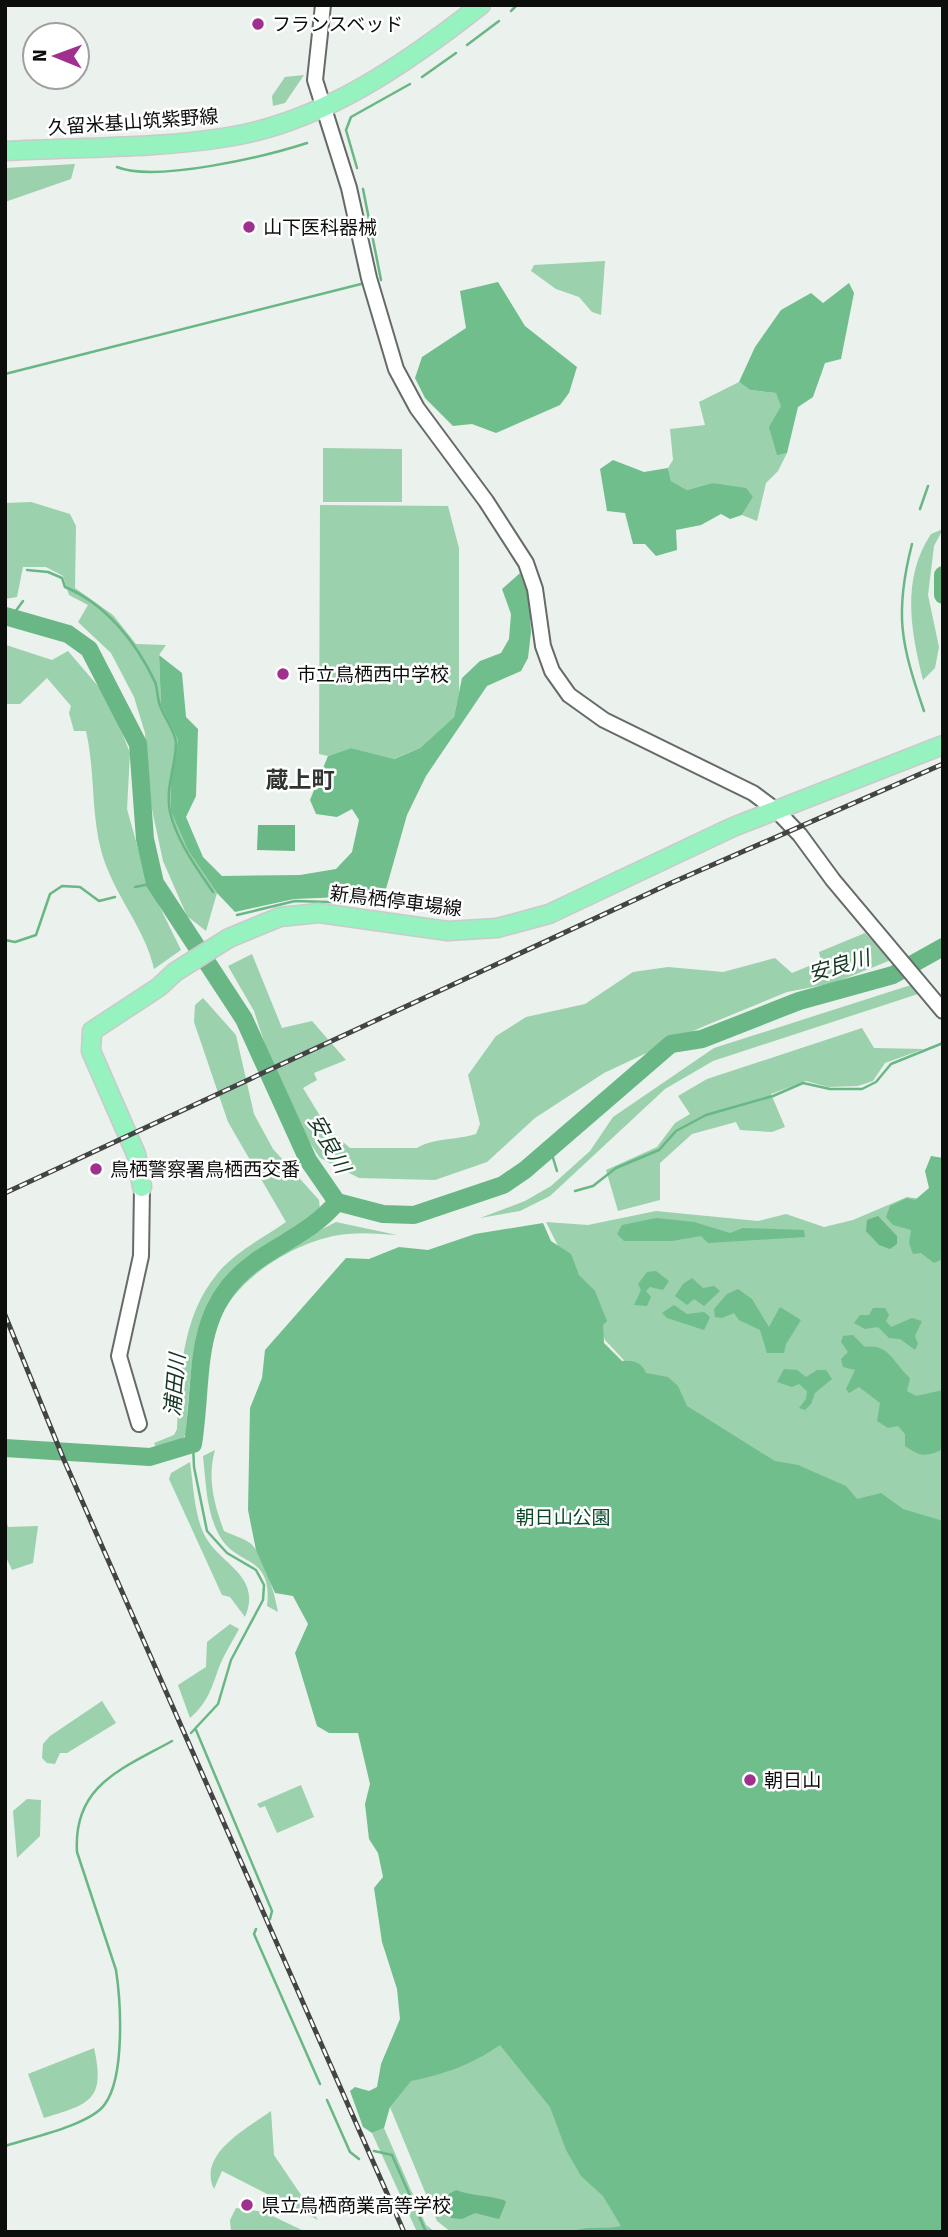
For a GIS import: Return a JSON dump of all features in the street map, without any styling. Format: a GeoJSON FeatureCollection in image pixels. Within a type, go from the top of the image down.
{"type":"FeatureCollection","features":[{"type":"Feature","properties":{"kind":"main road","name":"久留米基山筑紫野線"},"geometry":{"type":"LineString","coordinates":[[5,151],[230,137],[299,117],[358,90],[429,45],[481,5]]}},
{"type":"Feature","properties":{"kind":"main road","name":"新鳥栖停車場線"},"geometry":{"type":"LineString","coordinates":[[142,1187],[136,1154],[91,1051],[90,1040],[97,1025],[159,987],[175,972],[229,938],[296,914],[368,918],[408,927],[448,931],[497,928],[549,914],[733,827],[938,747]]}},
{"type":"Feature","properties":{"kind":"street"},"geometry":{"type":"LineString","coordinates":[[323,5],[315,80],[321,106],[336,144],[396,369],[417,408],[486,501],[526,563],[535,589],[543,646],[552,671],[569,695],[604,720],[753,793],[777,811],[943,1011]]}},
{"type":"Feature","properties":{"kind":"street"},"geometry":{"type":"LineString","coordinates":[[139,1423],[119,1356],[141,1256],[142,1187]]}},
{"type":"Feature","properties":{"kind":"shaded area"},"geometry":{"type":"Polygon","coordinates":[[[304,75],[285,103],[273,106],[272,96],[285,77],[304,75]]]}},
{"type":"Feature","properties":{"kind":"shaded area"},"geometry":{"type":"Polygon","coordinates":[[[75,164],[71,179],[5,202],[5,168],[75,164]]]}},
{"type":"Feature","properties":{"kind":"shaded area"},"geometry":{"type":"Polygon","coordinates":[[[605,261],[601,315],[592,312],[579,297],[556,289],[531,271],[534,265],[605,261]]]}},
{"type":"Feature","properties":{"kind":"shaded area"},"geometry":{"type":"Polygon","coordinates":[[[739,382],[750,390],[776,393],[782,405],[777,454],[787,453],[778,471],[766,483],[757,521],[742,515],[753,497],[712,483],[687,490],[671,481],[668,468],[673,460],[670,429],[705,425],[699,402],[739,382]]]}},
{"type":"Feature","properties":{"kind":"shaded area"},"geometry":{"type":"Polygon","coordinates":[[[323,448],[402,449],[402,502],[323,502],[323,448]]]}},
{"type":"Feature","properties":{"kind":"shaded area"},"geometry":{"type":"Polygon","coordinates":[[[31,502],[70,514],[76,526],[75,588],[113,615],[136,644],[166,645],[159,655],[161,704],[178,740],[171,781],[189,852],[217,893],[206,931],[187,916],[163,861],[147,786],[145,733],[134,697],[111,653],[78,622],[88,605],[69,595],[63,576],[46,567],[23,567],[17,597],[5,599],[5,503],[31,502]]]}},
{"type":"Feature","properties":{"kind":"shaded area"},"geometry":{"type":"Polygon","coordinates":[[[320,505],[448,506],[459,548],[459,693],[454,717],[420,748],[393,759],[351,748],[328,756],[319,754],[320,505]]]}},
{"type":"Feature","properties":{"kind":"shaded area"},"geometry":{"type":"Polygon","coordinates":[[[943,529],[934,546],[928,595],[939,647],[935,668],[923,680],[912,624],[912,587],[915,569],[931,534],[943,529]]]}},
{"type":"Feature","properties":{"kind":"shaded area"},"geometry":{"type":"Polygon","coordinates":[[[6,629],[6,645],[52,660],[68,651],[109,699],[130,753],[127,809],[147,881],[181,950],[154,969],[150,954],[113,881],[101,850],[86,731],[74,731],[69,713],[71,706],[47,678],[20,704],[5,704],[6,629]]]}},
{"type":"Feature","properties":{"kind":"shaded area"},"geometry":{"type":"Polygon","coordinates":[[[258,825],[295,825],[295,851],[257,850],[258,825]]]}},
{"type":"Feature","properties":{"kind":"shaded area"},"geometry":{"type":"Polygon","coordinates":[[[865,933],[891,960],[834,983],[787,992],[702,1027],[604,1073],[535,1118],[487,1162],[435,1180],[359,1178],[320,1158],[284,1103],[254,1011],[228,966],[252,954],[282,1028],[312,1021],[346,1060],[314,1073],[317,1080],[303,1088],[328,1129],[350,1148],[417,1148],[430,1142],[476,1134],[480,1124],[468,1075],[496,1036],[526,1017],[585,1004],[633,972],[668,967],[723,972],[775,958],[792,973],[821,961],[819,952],[865,933]]]}},
{"type":"Feature","properties":{"kind":"shaded area"},"geometry":{"type":"Polygon","coordinates":[[[911,985],[918,994],[713,1061],[665,1089],[550,1196],[520,1211],[480,1218],[525,1201],[551,1186],[590,1151],[613,1117],[714,1048],[911,985]]]}},
{"type":"Feature","properties":{"kind":"shaded area"},"geometry":{"type":"Polygon","coordinates":[[[203,998],[236,1035],[254,1114],[273,1149],[319,1200],[320,1209],[248,1257],[229,1275],[215,1294],[197,1337],[186,1434],[180,1442],[157,1449],[154,1443],[174,1435],[177,1429],[181,1368],[189,1328],[205,1291],[232,1259],[286,1222],[228,1122],[194,1022],[195,1005],[203,998]]]}},
{"type":"Feature","properties":{"kind":"shaded area"},"geometry":{"type":"Polygon","coordinates":[[[862,1028],[874,1048],[924,1049],[885,1063],[873,1081],[858,1086],[828,1087],[806,1081],[771,1094],[785,1127],[772,1132],[740,1130],[736,1122],[692,1134],[660,1163],[660,1200],[618,1211],[606,1170],[657,1147],[675,1123],[690,1114],[678,1096],[707,1079],[862,1028]]]}},
{"type":"Feature","properties":{"kind":"shaded area"},"geometry":{"type":"Polygon","coordinates":[[[907,1197],[943,1202],[943,1539],[824,1492],[648,1386],[605,1340],[546,1222],[588,1225],[656,1211],[758,1221],[786,1214],[824,1227],[853,1220],[907,1197]]]}},
{"type":"Feature","properties":{"kind":"shaded area"},"geometry":{"type":"Polygon","coordinates":[[[878,1216],[897,1236],[897,1244],[890,1249],[879,1245],[866,1231],[867,1220],[878,1216]]]}},
{"type":"Feature","properties":{"kind":"shaded area"},"geometry":{"type":"Polygon","coordinates":[[[336,1222],[397,1235],[354,1233],[311,1243],[273,1262],[240,1288],[228,1304],[215,1335],[207,1381],[202,1442],[195,1447],[200,1423],[204,1351],[210,1327],[221,1306],[235,1288],[272,1257],[336,1222]]]}},
{"type":"Feature","properties":{"kind":"shaded area"},"geometry":{"type":"Polygon","coordinates":[[[215,1450],[213,1491],[224,1531],[247,1541],[255,1548],[268,1575],[278,1612],[267,1606],[265,1577],[252,1563],[226,1545],[211,1516],[203,1456],[215,1450]]]}},
{"type":"Feature","properties":{"kind":"shaded area"},"geometry":{"type":"Polygon","coordinates":[[[190,1462],[201,1527],[207,1540],[235,1569],[248,1589],[249,1602],[245,1617],[230,1597],[222,1595],[169,1479],[171,1473],[190,1462]]]}},
{"type":"Feature","properties":{"kind":"shaded area"},"geometry":{"type":"Polygon","coordinates":[[[5,1516],[8,1527],[38,1526],[33,1563],[12,1570],[5,1555],[5,1516]]]}},
{"type":"Feature","properties":{"kind":"shaded area"},"geometry":{"type":"Polygon","coordinates":[[[230,1624],[239,1629],[222,1660],[208,1696],[190,1718],[178,1685],[206,1667],[207,1642],[230,1624]]]}},
{"type":"Feature","properties":{"kind":"shaded area"},"geometry":{"type":"Polygon","coordinates":[[[102,1701],[116,1723],[67,1753],[60,1753],[55,1764],[47,1763],[42,1758],[43,1744],[50,1736],[102,1701]]]}},
{"type":"Feature","properties":{"kind":"shaded area"},"geometry":{"type":"Polygon","coordinates":[[[301,1785],[314,1817],[277,1833],[265,1806],[260,1808],[257,1804],[301,1785]]]}},
{"type":"Feature","properties":{"kind":"shaded area"},"geometry":{"type":"Polygon","coordinates":[[[27,1799],[41,1800],[40,1836],[17,1858],[13,1811],[27,1799]]]}},
{"type":"Feature","properties":{"kind":"shaded area"},"geometry":{"type":"Polygon","coordinates":[[[493,2011],[627,2232],[451,2232],[437,2221],[390,2107],[385,2085],[493,2011]]]}},
{"type":"Feature","properties":{"kind":"shaded area"},"geometry":{"type":"Polygon","coordinates":[[[94,2048],[98,2079],[90,2098],[72,2109],[44,2118],[28,2074],[94,2048]]]}},
{"type":"Feature","properties":{"kind":"shaded area"},"geometry":{"type":"Polygon","coordinates":[[[271,2111],[274,2155],[318,2220],[222,2171],[214,2189],[212,2164],[218,2153],[238,2134],[271,2111]]]}},
{"type":"Feature","properties":{"kind":"shaded area"},"geometry":{"type":"Polygon","coordinates":[[[384,2128],[426,2225],[435,2232],[417,2232],[372,2133],[384,2128]]]}},
{"type":"Feature","properties":{"kind":"shaded area"},"geometry":{"type":"Polygon","coordinates":[[[456,2190],[504,2200],[506,2202],[499,2219],[475,2213],[462,2219],[451,2218],[446,2208],[449,2194],[456,2190]]]}},
{"type":"Feature","properties":{"kind":"shaded area"},"geometry":{"type":"Polygon","coordinates":[[[236,2208],[264,2212],[306,2232],[231,2232],[230,2220],[236,2208]]]}},
{"type":"Feature","properties":{"kind":"green space"},"geometry":{"type":"Polygon","coordinates":[[[498,282],[525,326],[577,367],[569,393],[560,405],[496,433],[472,424],[453,426],[425,398],[415,378],[422,357],[466,328],[460,291],[498,282]]]}},
{"type":"Feature","properties":{"kind":"green space"},"geometry":{"type":"Polygon","coordinates":[[[849,283],[854,293],[841,359],[825,363],[813,397],[798,407],[787,453],[777,455],[769,427],[781,406],[776,393],[750,390],[739,382],[755,347],[781,310],[811,293],[823,303],[849,283]]]}},
{"type":"Feature","properties":{"kind":"green space"},"geometry":{"type":"Polygon","coordinates":[[[613,460],[644,472],[668,468],[671,481],[687,490],[712,483],[746,488],[753,497],[742,515],[730,519],[721,514],[701,525],[676,530],[677,550],[656,556],[645,544],[633,544],[625,513],[607,511],[600,469],[613,460]]]}},
{"type":"Feature","properties":{"kind":"green space"},"geometry":{"type":"Polygon","coordinates":[[[520,573],[529,597],[531,632],[528,658],[521,671],[487,686],[426,776],[407,815],[386,889],[367,896],[294,899],[235,912],[217,893],[189,852],[171,811],[171,781],[178,740],[161,705],[159,655],[182,673],[186,717],[198,729],[196,796],[186,817],[203,857],[222,876],[300,875],[336,869],[352,852],[359,820],[352,809],[337,817],[316,814],[310,800],[328,756],[351,748],[394,759],[420,748],[454,717],[462,678],[480,661],[501,653],[509,639],[511,614],[502,589],[520,573]]]}},
{"type":"Feature","properties":{"kind":"green space"},"geometry":{"type":"Polygon","coordinates":[[[931,1156],[943,1158],[943,1259],[934,1263],[921,1253],[913,1254],[909,1243],[911,1230],[893,1225],[886,1217],[890,1206],[907,1198],[915,1200],[929,1188],[925,1171],[931,1156]]]}},
{"type":"Feature","properties":{"kind":"green space"},"geometry":{"type":"Polygon","coordinates":[[[656,1218],[694,1222],[730,1233],[743,1228],[804,1230],[805,1237],[708,1243],[701,1236],[672,1241],[624,1241],[617,1234],[622,1225],[656,1218]]]}},
{"type":"Feature","properties":{"kind":"green space","name":"朝日山公園"},"geometry":{"type":"Polygon","coordinates":[[[543,1223],[551,1241],[571,1254],[579,1275],[595,1291],[607,1321],[603,1325],[604,1343],[622,1361],[636,1362],[646,1373],[668,1377],[678,1386],[687,1406],[775,1461],[798,1465],[846,1486],[857,1499],[881,1493],[903,1509],[943,1521],[943,2232],[573,2232],[621,2226],[603,2196],[581,2176],[566,2150],[550,2107],[500,2045],[457,2068],[411,2081],[390,2107],[384,2128],[372,2133],[363,2127],[350,2091],[355,2087],[369,2091],[377,2087],[381,2064],[400,2019],[397,1989],[382,1942],[374,1888],[383,1877],[378,1853],[369,1839],[365,1804],[370,1784],[358,1733],[329,1733],[317,1726],[295,1653],[308,1624],[293,1596],[275,1593],[256,1550],[248,1510],[250,1408],[262,1378],[265,1350],[346,1258],[369,1259],[399,1247],[428,1250],[475,1234],[543,1223]]]}},
{"type":"Feature","properties":{"kind":"green space"},"geometry":{"type":"Polygon","coordinates":[[[656,1271],[669,1281],[663,1290],[650,1287],[646,1291],[651,1297],[647,1306],[634,1305],[641,1290],[638,1284],[647,1272],[656,1271]]]}},
{"type":"Feature","properties":{"kind":"green space"},"geometry":{"type":"Polygon","coordinates":[[[692,1278],[703,1288],[714,1286],[720,1291],[704,1306],[694,1299],[687,1305],[675,1296],[683,1284],[692,1278]]]}},
{"type":"Feature","properties":{"kind":"green space"},"geometry":{"type":"Polygon","coordinates":[[[738,1289],[752,1299],[769,1327],[780,1307],[801,1320],[786,1344],[784,1353],[767,1353],[760,1330],[739,1320],[734,1313],[722,1318],[715,1317],[714,1309],[727,1294],[738,1289]]]}},
{"type":"Feature","properties":{"kind":"green space"},"geometry":{"type":"Polygon","coordinates":[[[674,1305],[687,1314],[704,1312],[710,1317],[704,1330],[667,1318],[662,1313],[674,1305]]]}},
{"type":"Feature","properties":{"kind":"green space"},"geometry":{"type":"Polygon","coordinates":[[[873,1308],[885,1308],[889,1315],[886,1321],[891,1327],[912,1318],[922,1321],[915,1336],[918,1344],[915,1350],[900,1339],[889,1338],[878,1327],[865,1329],[854,1323],[860,1315],[869,1315],[873,1308]]]}},
{"type":"Feature","properties":{"kind":"green space"},"geometry":{"type":"Polygon","coordinates":[[[853,1335],[865,1347],[886,1351],[910,1378],[907,1391],[916,1396],[943,1390],[943,1449],[924,1455],[910,1450],[905,1446],[905,1434],[898,1426],[888,1428],[877,1421],[880,1403],[859,1387],[849,1393],[846,1389],[855,1370],[843,1367],[841,1359],[848,1352],[841,1342],[843,1336],[853,1335]]]}},
{"type":"Feature","properties":{"kind":"green space"},"geometry":{"type":"Polygon","coordinates":[[[784,1369],[797,1370],[806,1377],[817,1370],[826,1370],[832,1379],[815,1393],[811,1404],[805,1410],[799,1408],[806,1399],[807,1391],[799,1384],[792,1387],[777,1382],[784,1369]]]}},
{"type":"Feature","properties":{"kind":"waterway"},"geometry":{"type":"LineString","coordinates":[[511,11],[517,5]]}},
{"type":"Feature","properties":{"kind":"waterway"},"geometry":{"type":"LineString","coordinates":[[467,45],[499,21]]}},
{"type":"Feature","properties":{"kind":"waterway"},"geometry":{"type":"LineString","coordinates":[[422,77],[456,53]]}},
{"type":"Feature","properties":{"kind":"waterway"},"geometry":{"type":"LineString","coordinates":[[357,168],[346,130],[351,117],[410,84]]}},
{"type":"Feature","properties":{"kind":"waterway"},"geometry":{"type":"LineString","coordinates":[[117,167],[134,171],[183,170],[239,161],[307,143]]}},
{"type":"Feature","properties":{"kind":"waterway"},"geometry":{"type":"LineString","coordinates":[[363,189],[381,280]]}},
{"type":"Feature","properties":{"kind":"waterway"},"geometry":{"type":"LineString","coordinates":[[5,374],[361,284]]}},
{"type":"Feature","properties":{"kind":"waterway"},"geometry":{"type":"LineString","coordinates":[[920,509],[928,486]]}},
{"type":"Feature","properties":{"kind":"waterway"},"geometry":{"type":"LineString","coordinates":[[912,544],[903,590],[903,629],[905,647],[924,711]]}},
{"type":"Feature","properties":{"kind":"waterway"},"geometry":{"type":"LineString","coordinates":[[27,570],[48,572],[62,578],[65,587],[94,603],[106,614],[139,653],[155,682],[160,705],[176,742],[169,794],[173,823],[182,843],[213,892]]}},
{"type":"Feature","properties":{"kind":"waterway","name":"安良川"},"geometry":{"type":"LineString","coordinates":[[943,575],[943,595]]}},
{"type":"Feature","properties":{"kind":"waterway"},"geometry":{"type":"LineString","coordinates":[[12,616],[23,601]]}},
{"type":"Feature","properties":{"kind":"waterway","name":"安良川"},"geometry":{"type":"LineString","coordinates":[[5,616],[68,634],[89,649],[138,744],[145,839],[155,883],[244,1019],[308,1160],[337,1202],[383,1214],[414,1215],[503,1185],[525,1170],[671,1044],[702,1039],[799,1001],[893,975],[943,947]]}},
{"type":"Feature","properties":{"kind":"waterway"},"geometry":{"type":"LineString","coordinates":[[135,887],[155,883]]}},
{"type":"Feature","properties":{"kind":"waterway"},"geometry":{"type":"LineString","coordinates":[[5,940],[15,942],[36,935],[50,894],[62,886],[80,887],[99,901],[115,897]]}},
{"type":"Feature","properties":{"kind":"waterway"},"geometry":{"type":"LineString","coordinates":[[237,915],[295,901],[363,903],[383,899]]}},
{"type":"Feature","properties":{"kind":"waterway"},"geometry":{"type":"LineString","coordinates":[[575,1191],[593,1186],[616,1168],[659,1150],[676,1131],[706,1115],[773,1096],[803,1083],[830,1089],[862,1089],[876,1082],[891,1064],[943,1043]]}},
{"type":"Feature","properties":{"kind":"waterway"},"geometry":{"type":"LineString","coordinates":[[550,1148],[557,1171]]}},
{"type":"Feature","properties":{"kind":"waterway","name":"浦田川"},"geometry":{"type":"LineString","coordinates":[[5,1448],[150,1457],[193,1444],[204,1344],[219,1300],[234,1280],[255,1262],[309,1228],[337,1202]]}},
{"type":"Feature","properties":{"kind":"waterway"},"geometry":{"type":"LineString","coordinates":[[191,1733],[218,1704],[231,1660],[263,1600],[264,1585],[256,1570],[227,1553],[207,1531],[194,1467],[193,1444]]}},
{"type":"Feature","properties":{"kind":"waterway"},"geometry":{"type":"LineString","coordinates":[[196,1730],[272,1911],[270,1919]]}},
{"type":"Feature","properties":{"kind":"waterway"},"geometry":{"type":"LineString","coordinates":[[5,2146],[59,2130],[87,2118],[98,2112],[111,2092],[116,2076],[120,2039],[116,1970],[77,1852],[78,1829],[83,1810],[104,1782],[172,1741]]}},
{"type":"Feature","properties":{"kind":"waterway"},"geometry":{"type":"LineString","coordinates":[[256,1929],[254,1934],[320,2084]]}},
{"type":"Feature","properties":{"kind":"waterway"},"geometry":{"type":"LineString","coordinates":[[327,2100],[350,2152],[359,2159]]}},
{"type":"Feature","properties":{"kind":"waterway"},"geometry":{"type":"LineString","coordinates":[[374,2151],[392,2155],[426,2232]]}},
{"type":"Feature","properties":{"kind":"railway"},"geometry":{"type":"LineString","coordinates":[[5,1193],[671,883],[943,764]]}},
{"type":"Feature","properties":{"kind":"railway"},"geometry":{"type":"LineString","coordinates":[[5,1315],[64,1460],[404,2232]]}},
{"type":"Feature","properties":{"kind":"place","name":"フランスベッド"},"geometry":{"type":"Point","coordinates":[258,24]}},
{"type":"Feature","properties":{"kind":"place","name":"山下医科器械"},"geometry":{"type":"Point","coordinates":[249,227]}},
{"type":"Feature","properties":{"kind":"place","name":"市立鳥栖西中学校"},"geometry":{"type":"Point","coordinates":[283,674]}},
{"type":"Feature","properties":{"kind":"place","name":"鳥栖警察署鳥栖西交番"},"geometry":{"type":"Point","coordinates":[96,1169]}},
{"type":"Feature","properties":{"kind":"place","name":"朝日山"},"geometry":{"type":"Point","coordinates":[750,1780]}},
{"type":"Feature","properties":{"kind":"place","name":"県立鳥栖商業高等学校"},"geometry":{"type":"Point","coordinates":[247,2205]}},
{"type":"Feature","properties":{"kind":"district","name":"蔵上町"},"geometry":{"type":"Point","coordinates":[300,780]}}]}
